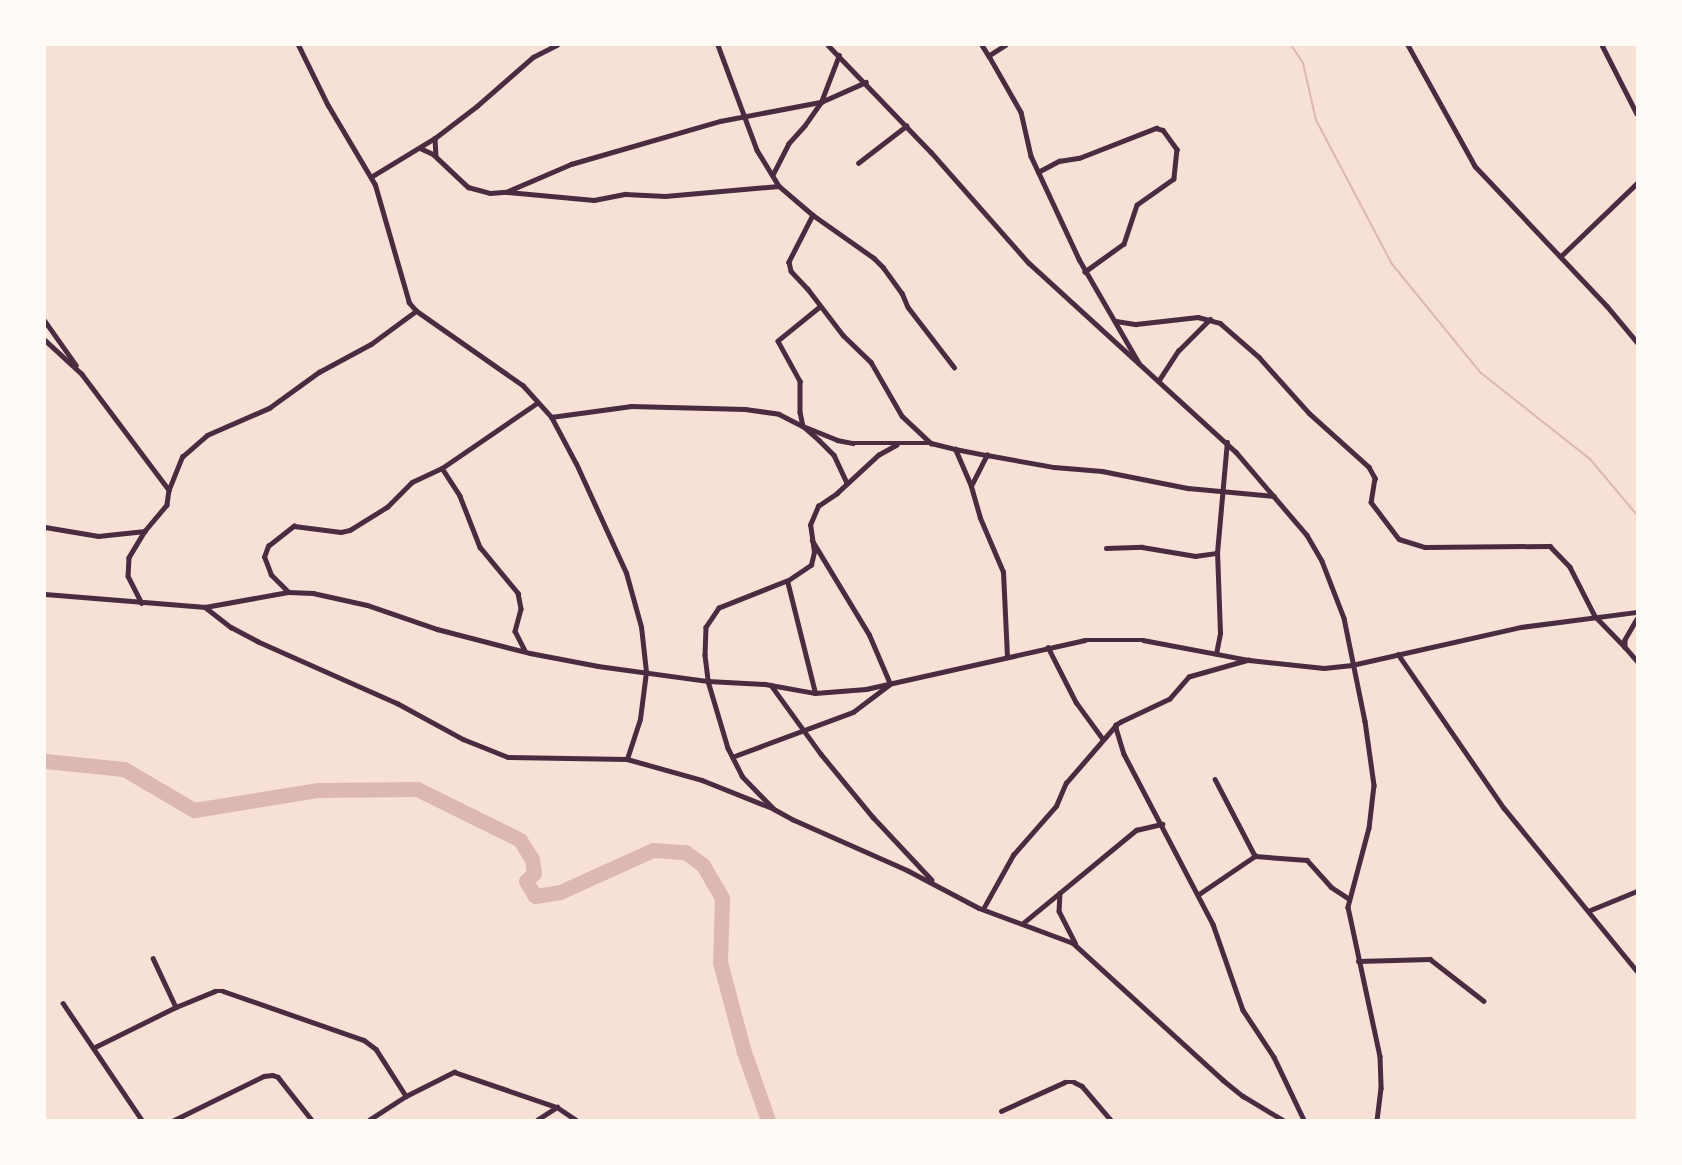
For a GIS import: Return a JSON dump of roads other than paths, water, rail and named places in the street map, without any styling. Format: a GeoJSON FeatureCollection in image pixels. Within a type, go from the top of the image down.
{"type":"FeatureCollection","features":[{"type":"Feature","properties":{"kind":"street"},"geometry":{"type":"LineString","coordinates":[[298,45],[328,106],[371,177],[382,206],[398,274],[409,303],[416,311],[509,374],[551,417],[595,503],[626,573],[641,627],[646,672],[643,708],[627,759]]}},
{"type":"Feature","properties":{"kind":"street"},"geometry":{"type":"LineString","coordinates":[[539,52],[542,45]]}},
{"type":"Feature","properties":{"kind":"street"},"geometry":{"type":"LineString","coordinates":[[371,177],[435,138],[477,106],[539,52],[557,45]]}},
{"type":"Feature","properties":{"kind":"street"},"geometry":{"type":"LineString","coordinates":[[718,45],[757,150],[779,186]]}},
{"type":"Feature","properties":{"kind":"street"},"geometry":{"type":"LineString","coordinates":[[828,45],[866,82],[1029,263],[1227,442],[1307,535],[1322,561],[1344,618],[1365,721],[1374,794],[1369,828],[1348,898],[1358,961],[1380,1056],[1381,1088],[1377,1120]]}},
{"type":"Feature","properties":{"kind":"street"},"geometry":{"type":"LineString","coordinates":[[982,45],[1021,112],[1038,172],[1085,272],[1140,365]]}},
{"type":"Feature","properties":{"kind":"street"},"geometry":{"type":"LineString","coordinates":[[989,56],[1006,45]]}},
{"type":"Feature","properties":{"kind":"street"},"geometry":{"type":"LineString","coordinates":[[1408,45],[1475,166],[1561,256],[1637,342]]}},
{"type":"Feature","properties":{"kind":"street"},"geometry":{"type":"LineString","coordinates":[[1602,45],[1637,114]]}},
{"type":"Feature","properties":{"kind":"street"},"geometry":{"type":"LineString","coordinates":[[773,174],[788,144],[821,102],[839,55]]}},
{"type":"Feature","properties":{"kind":"street"},"geometry":{"type":"LineString","coordinates":[[506,192],[571,164],[743,116],[821,102],[866,82]]}},
{"type":"Feature","properties":{"kind":"street"},"geometry":{"type":"LineString","coordinates":[[858,164],[906,126]]}},
{"type":"Feature","properties":{"kind":"street"},"geometry":{"type":"LineString","coordinates":[[1038,172],[1059,161],[1079,158],[1156,128],[1163,130],[1176,149],[1174,179],[1137,206],[1124,244],[1085,272]]}},
{"type":"Feature","properties":{"kind":"street"},"geometry":{"type":"LineString","coordinates":[[435,138],[436,158]]}},
{"type":"Feature","properties":{"kind":"street"},"geometry":{"type":"LineString","coordinates":[[420,148],[436,158],[468,187],[490,193],[506,192],[594,200],[625,194],[665,196],[783,187],[813,215],[865,251],[883,267],[898,286],[908,307],[954,367]]}},
{"type":"Feature","properties":{"kind":"street"},"geometry":{"type":"LineString","coordinates":[[1561,256],[1637,183]]}},
{"type":"Feature","properties":{"kind":"street"},"geometry":{"type":"LineString","coordinates":[[813,215],[791,256],[789,267],[820,307],[871,362],[902,416],[931,443]]}},
{"type":"Feature","properties":{"kind":"street"},"geometry":{"type":"LineString","coordinates":[[820,307],[778,341],[800,381],[800,412],[803,426],[834,455],[847,483]]}},
{"type":"Feature","properties":{"kind":"street"},"geometry":{"type":"LineString","coordinates":[[142,603],[128,576],[130,553],[167,505],[169,490],[182,457],[207,435],[269,408],[319,372],[371,344],[416,311]]}},
{"type":"Feature","properties":{"kind":"street"},"geometry":{"type":"LineString","coordinates":[[1116,321],[1136,324],[1198,317],[1210,319],[1230,330],[1259,357],[1309,412],[1369,466],[1375,478],[1371,502],[1399,540],[1425,547],[1550,546],[1570,567],[1595,616],[1637,661]]}},
{"type":"Feature","properties":{"kind":"street"},"geometry":{"type":"LineString","coordinates":[[1159,380],[1178,351],[1210,319]]}},
{"type":"Feature","properties":{"kind":"street"},"geometry":{"type":"LineString","coordinates":[[45,321],[78,370],[169,490]]}},
{"type":"Feature","properties":{"kind":"street"},"geometry":{"type":"LineString","coordinates":[[45,340],[78,370]]}},
{"type":"Feature","properties":{"kind":"street"},"geometry":{"type":"LineString","coordinates":[[288,592],[268,570],[264,557],[268,546],[298,525],[341,532],[350,530],[387,507],[412,482],[442,468],[537,403]]}},
{"type":"Feature","properties":{"kind":"street"},"geometry":{"type":"LineString","coordinates":[[551,417],[631,406],[745,409],[779,414],[837,440],[896,444],[931,443],[987,456],[1054,467],[1102,471],[1188,488],[1274,496]]}},
{"type":"Feature","properties":{"kind":"street"},"geometry":{"type":"LineString","coordinates":[[1216,654],[1220,633],[1217,553],[1227,442]]}},
{"type":"Feature","properties":{"kind":"street"},"geometry":{"type":"LineString","coordinates":[[774,809],[742,776],[732,757],[708,681],[706,627],[715,612],[787,581],[811,565],[814,552],[810,525],[814,511],[878,456],[896,444]]}},
{"type":"Feature","properties":{"kind":"street"},"geometry":{"type":"LineString","coordinates":[[955,449],[1003,572],[1007,657]]}},
{"type":"Feature","properties":{"kind":"street"},"geometry":{"type":"LineString","coordinates":[[971,486],[987,456]]}},
{"type":"Feature","properties":{"kind":"street"},"geometry":{"type":"LineString","coordinates":[[442,468],[460,496],[480,547],[518,593],[522,609],[515,631],[525,652]]}},
{"type":"Feature","properties":{"kind":"street"},"geometry":{"type":"LineString","coordinates":[[45,527],[98,536],[145,531]]}},
{"type":"Feature","properties":{"kind":"street"},"geometry":{"type":"LineString","coordinates":[[812,541],[869,635],[890,684]]}},
{"type":"Feature","properties":{"kind":"street"},"geometry":{"type":"LineString","coordinates":[[1106,548],[1142,547],[1195,556],[1217,553]]}},
{"type":"Feature","properties":{"kind":"street"},"geometry":{"type":"LineString","coordinates":[[787,581],[815,693]]}},
{"type":"Feature","properties":{"kind":"street"},"geometry":{"type":"LineString","coordinates":[[45,594],[205,607],[288,592],[313,593],[367,605],[437,629],[525,652],[708,681],[771,685],[815,693],[836,693],[890,684],[1085,640],[1143,640],[1304,668],[1352,665],[1521,627],[1637,612]]}},
{"type":"Feature","properties":{"kind":"street"},"geometry":{"type":"LineString","coordinates":[[205,607],[231,627],[257,641],[397,703],[463,739],[508,757],[627,759],[702,780],[774,809],[936,884],[983,909],[1076,945]]}},
{"type":"Feature","properties":{"kind":"street"},"geometry":{"type":"LineString","coordinates":[[1625,647],[1625,640],[1637,619]]}},
{"type":"Feature","properties":{"kind":"street"},"geometry":{"type":"LineString","coordinates":[[1048,647],[1076,702],[1103,739]]}},
{"type":"Feature","properties":{"kind":"street"},"geometry":{"type":"LineString","coordinates":[[1398,654],[1504,808],[1637,971]]}},
{"type":"Feature","properties":{"kind":"street"},"geometry":{"type":"LineString","coordinates":[[983,909],[1013,855],[1056,806],[1066,783],[1116,725],[1170,699],[1189,677],[1249,660]]}},
{"type":"Feature","properties":{"kind":"street"},"geometry":{"type":"LineString","coordinates":[[732,757],[853,712],[890,684]]}},
{"type":"Feature","properties":{"kind":"street"},"geometry":{"type":"LineString","coordinates":[[771,685],[873,817],[936,884]]}},
{"type":"Feature","properties":{"kind":"street"},"geometry":{"type":"LineString","coordinates":[[1116,725],[1124,754],[1213,924],[1243,1010],[1274,1057],[1304,1120]]}},
{"type":"Feature","properties":{"kind":"street"},"geometry":{"type":"LineString","coordinates":[[1215,779],[1255,856]]}},
{"type":"Feature","properties":{"kind":"street"},"geometry":{"type":"LineString","coordinates":[[1022,924],[1136,830],[1161,824]]}},
{"type":"Feature","properties":{"kind":"street"},"geometry":{"type":"LineString","coordinates":[[1199,894],[1255,856],[1307,860],[1331,887],[1348,898]]}},
{"type":"Feature","properties":{"kind":"street"},"geometry":{"type":"LineString","coordinates":[[1588,911],[1637,891]]}},
{"type":"Feature","properties":{"kind":"street"},"geometry":{"type":"LineString","coordinates":[[1060,893],[1059,911],[1076,945],[1223,1080],[1243,1096],[1283,1120]]}},
{"type":"Feature","properties":{"kind":"street"},"geometry":{"type":"LineString","coordinates":[[153,958],[176,1007]]}},
{"type":"Feature","properties":{"kind":"street"},"geometry":{"type":"LineString","coordinates":[[1358,961],[1430,959],[1484,1001]]}},
{"type":"Feature","properties":{"kind":"street"},"geometry":{"type":"LineString","coordinates":[[93,1048],[176,1007],[215,991],[234,993],[364,1040],[376,1049],[406,1096]]}},
{"type":"Feature","properties":{"kind":"street"},"geometry":{"type":"LineString","coordinates":[[63,1003],[142,1120]]}},
{"type":"Feature","properties":{"kind":"street"},"geometry":{"type":"LineString","coordinates":[[369,1120],[450,1072],[459,1072],[557,1107],[576,1120]]}},
{"type":"Feature","properties":{"kind":"street"},"geometry":{"type":"LineString","coordinates":[[174,1120],[264,1076],[272,1075],[278,1077],[312,1120]]}},
{"type":"Feature","properties":{"kind":"street"},"geometry":{"type":"LineString","coordinates":[[1001,1111],[1065,1082],[1074,1082],[1082,1086],[1111,1120]]}},
{"type":"Feature","properties":{"kind":"street"},"geometry":{"type":"LineString","coordinates":[[537,1120],[557,1107]]}},
{"type":"Feature","properties":{"kind":"waterway"},"geometry":{"type":"LineString","coordinates":[[1291,45],[1303,63],[1316,120],[1392,264],[1481,373],[1590,459],[1637,515]]}},
{"type":"Feature","properties":{"kind":"waterway"},"geometry":{"type":"LineString","coordinates":[[45,761],[124,769],[194,810],[318,790],[417,789],[520,840],[532,859],[534,873],[526,881],[535,896],[560,892],[653,850],[685,852],[703,865],[722,898],[720,962],[744,1052],[768,1120]]}}]}
